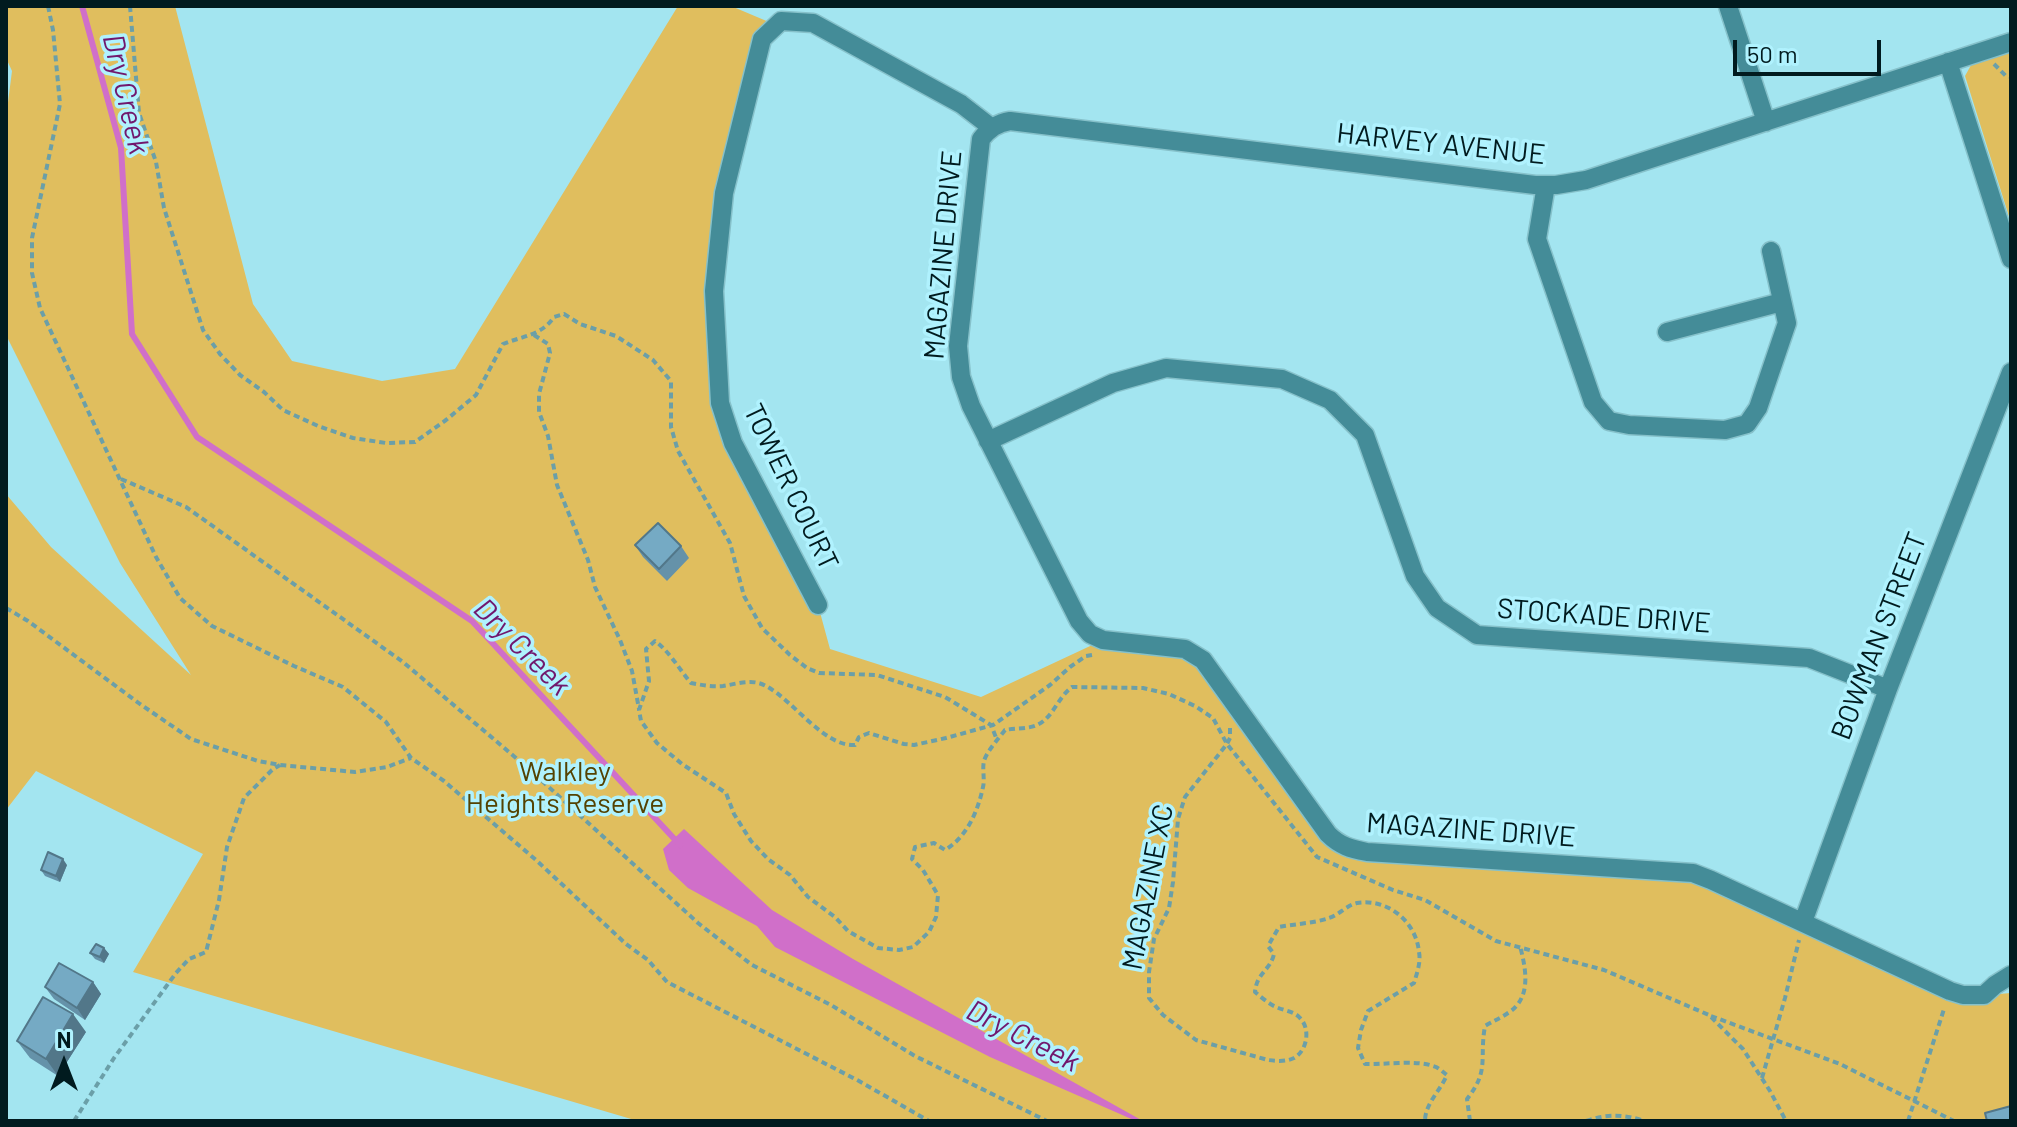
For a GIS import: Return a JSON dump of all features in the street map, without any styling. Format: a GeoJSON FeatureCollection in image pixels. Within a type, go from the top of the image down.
{"type":"FeatureCollection","features":[{"type":"Feature","properties":{"kind":"street"},"geometry":{"type":"LineString","coordinates":[[1728,6],[1766,122]]}},
{"type":"Feature","properties":{"kind":"street","name":"TOWER COURT"},"geometry":{"type":"LineString","coordinates":[[818,605],[733,443],[720,403],[714,291],[724,193],[762,39],[781,21],[813,23],[961,104],[992,128]]}},
{"type":"Feature","properties":{"kind":"street","name":"HARVEY AVENUE"},"geometry":{"type":"LineString","coordinates":[[992,128],[1010,121],[1546,185],[1586,180],[2011,42]]}},
{"type":"Feature","properties":{"kind":"street"},"geometry":{"type":"LineString","coordinates":[[1948,62],[2011,259]]}},
{"type":"Feature","properties":{"kind":"street","name":"MAGAZINE DRIVE"},"geometry":{"type":"LineString","coordinates":[[992,128],[981,139],[958,346],[966,394],[988,441],[1074,613],[1085,628],[1103,640],[1185,649],[1203,660],[1328,834],[1339,844],[1367,852],[1693,873],[1950,991],[1963,995],[1984,995],[2011,975]]}},
{"type":"Feature","properties":{"kind":"street"},"geometry":{"type":"LineString","coordinates":[[1546,185],[1537,239],[1593,402],[1609,421],[1629,425],[1725,430],[1747,424],[1758,408],[1787,323],[1771,251]]}},
{"type":"Feature","properties":{"kind":"street"},"geometry":{"type":"LineString","coordinates":[[1667,332],[1782,302]]}},
{"type":"Feature","properties":{"kind":"street","name":"STOCKADE DRIVE"},"geometry":{"type":"LineString","coordinates":[[988,441],[1113,383],[1166,368],[1282,379],[1330,400],[1365,435],[1415,576],[1437,608],[1477,635],[1809,658],[1888,689]]}},
{"type":"Feature","properties":{"kind":"street","name":"BOWMAN STREET"},"geometry":{"type":"LineString","coordinates":[[1803,922],[1888,689],[2011,372]]}},
{"type":"Feature","properties":{"kind":"path"},"geometry":{"type":"LineString","coordinates":[[48,6],[60,104],[32,238],[32,273],[40,308],[156,557],[180,598],[212,626],[343,687],[386,722],[411,758],[444,781],[536,860],[626,944],[648,960],[667,982],[859,1081],[929,1121]]}},
{"type":"Feature","properties":{"kind":"path"},"geometry":{"type":"LineString","coordinates":[[130,6],[139,113],[156,162],[164,208],[203,330],[240,375],[283,410],[318,426],[353,438],[386,443],[415,442],[476,395],[503,344],[534,335],[547,327],[554,317],[564,314],[580,324],[616,336],[653,360],[671,381],[671,427],[678,451],[730,543],[744,596],[762,628],[807,668],[819,673],[877,675],[945,697],[991,725],[997,740]]}},
{"type":"Feature","properties":{"kind":"path"},"geometry":{"type":"LineString","coordinates":[[534,335],[548,344],[550,353],[539,394],[539,412],[548,436],[557,485],[588,560],[595,587],[632,671],[641,721],[657,743],[726,793],[734,814],[751,841],[768,859],[790,875],[808,897],[848,931],[878,948],[899,950],[913,947],[929,932],[936,917],[938,895],[923,870],[912,859],[915,847],[934,843],[945,850],[964,833],[973,817],[983,785],[984,761],[1005,730],[1038,725],[1072,687],[1143,688],[1169,694]]}},
{"type":"Feature","properties":{"kind":"path"},"geometry":{"type":"LineString","coordinates":[[119,478],[186,507],[403,662],[529,769],[698,923],[752,965],[831,1005],[915,1056],[1047,1121]]}},
{"type":"Feature","properties":{"kind":"path"},"geometry":{"type":"LineString","coordinates":[[6,608],[191,739],[258,761],[355,772],[387,767],[411,758]]}},
{"type":"Feature","properties":{"kind":"path"},"geometry":{"type":"LineString","coordinates":[[639,710],[649,681],[646,649],[655,641],[666,649],[691,683],[710,686],[742,682],[763,684],[845,746],[855,745],[859,737],[869,733],[914,745],[993,725],[1086,656],[1100,655]]}},
{"type":"Feature","properties":{"kind":"path","name":"MAGAZINE XC"},"geometry":{"type":"LineString","coordinates":[[1231,723],[1230,738],[1185,797],[1178,819],[1169,908],[1154,939],[1149,998],[1163,1015],[1196,1040],[1268,1060],[1294,1058],[1303,1050],[1307,1039],[1301,1019],[1255,992],[1256,981],[1271,964],[1274,954],[1268,946],[1273,936],[1279,927],[1330,918],[1354,903],[1391,907],[1416,936],[1420,953],[1417,972],[1414,983],[1368,1011],[1358,1048],[1365,1064],[1404,1062],[1436,1067],[1447,1075],[1425,1113],[1425,1121]]}},
{"type":"Feature","properties":{"kind":"path"},"geometry":{"type":"LineString","coordinates":[[74,1121],[114,1058],[176,973],[189,959],[206,952],[219,900],[227,847],[244,798],[280,765]]}},
{"type":"Feature","properties":{"kind":"path"},"geometry":{"type":"LineString","coordinates":[[1762,1078],[1803,922]]}},
{"type":"Feature","properties":{"kind":"path"},"geometry":{"type":"LineString","coordinates":[[1470,1121],[1467,1099],[1480,1080],[1484,1066],[1482,1045],[1485,1026],[1509,1013],[1519,1003],[1526,988],[1526,969],[1520,946],[1604,970],[1709,1015],[1840,1064],[1954,1121]]}},
{"type":"Feature","properties":{"kind":"path"},"geometry":{"type":"LineString","coordinates":[[1908,1121],[1950,991]]}},
{"type":"Feature","properties":{"kind":"path"},"geometry":{"type":"LineString","coordinates":[[1709,1015],[1743,1049],[1786,1121]]}},
{"type":"Feature","properties":{"kind":"path"},"geometry":{"type":"LineString","coordinates":[[1586,1121],[1624,1115],[1644,1121]]}},
{"type":"Feature","properties":{"kind":"green space","name":"Walkley Heights Reserve"},"geometry":{"type":"Polygon","coordinates":[[[6,6],[175,6],[253,304],[292,361],[382,381],[455,369],[678,6],[731,6],[776,25],[743,119],[716,267],[733,443],[818,605],[830,649],[981,697],[1103,640],[1195,654],[1339,844],[1693,873],[1974,996],[2011,993],[2011,1121],[638,1121],[133,972],[203,854],[36,771],[6,810],[6,494],[51,547],[191,675],[120,563],[6,335],[6,118],[12,71],[6,58],[6,6]]]}},
{"type":"Feature","properties":{"kind":"green space"},"geometry":{"type":"Polygon","coordinates":[[[2011,47],[2011,223],[1965,76],[1975,58],[2011,47]]]}},
{"type":"Feature","properties":{"kind":"shaded area"},"geometry":{"type":"Polygon","coordinates":[[[684,829],[772,910],[853,959],[1143,1121],[1136,1121],[990,1057],[775,947],[757,926],[688,888],[669,870],[663,849],[684,829]]]}},
{"type":"Feature","properties":{"kind":"building"},"geometry":{"type":"Polygon","coordinates":[[[658,523],[681,546],[659,569],[635,545],[658,523]]]}},
{"type":"Feature","properties":{"kind":"building"},"geometry":{"type":"Polygon","coordinates":[[[48,852],[63,859],[56,876],[41,870],[48,852]]]}},
{"type":"Feature","properties":{"kind":"building"},"geometry":{"type":"Polygon","coordinates":[[[96,944],[104,948],[100,957],[90,953],[96,944]]]}},
{"type":"Feature","properties":{"kind":"building"},"geometry":{"type":"Polygon","coordinates":[[[59,963],[93,982],[77,1008],[45,987],[59,963]]]}},
{"type":"Feature","properties":{"kind":"building"},"geometry":{"type":"Polygon","coordinates":[[[43,997],[73,1014],[46,1059],[17,1041],[43,997]]]}},
{"type":"Feature","properties":{"kind":"building"},"geometry":{"type":"Polygon","coordinates":[[[2011,1106],[2011,1120],[1987,1121],[1985,1113],[2011,1106]]]}},
{"type":"Feature","properties":{"kind":"waterway","name":"Dry Creek"},"geometry":{"type":"LineString","coordinates":[[82,6],[121,148],[132,334],[197,437],[472,621],[680,845]]}}]}
